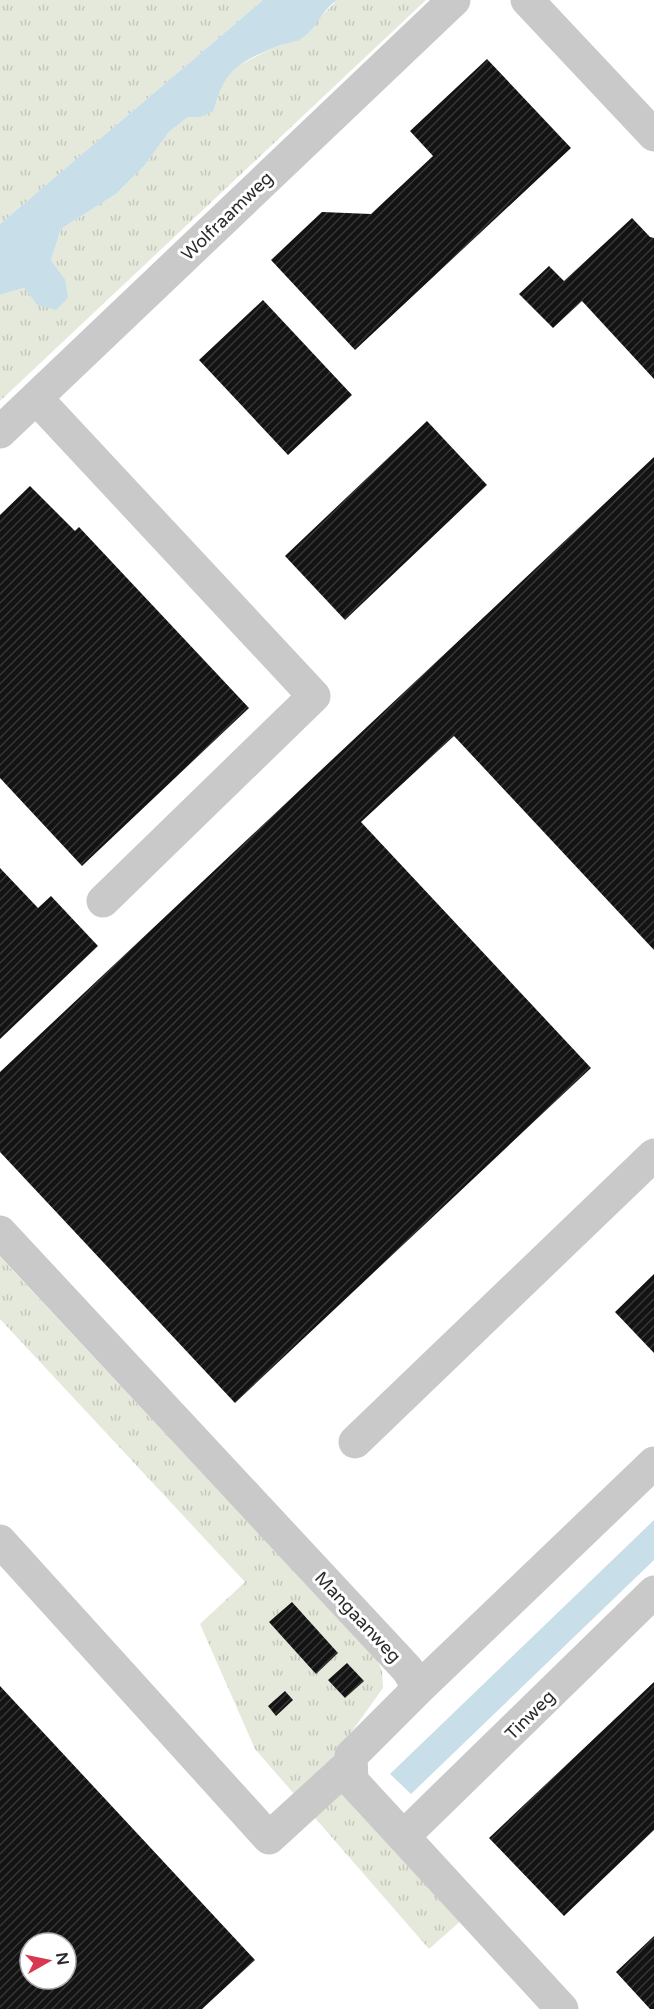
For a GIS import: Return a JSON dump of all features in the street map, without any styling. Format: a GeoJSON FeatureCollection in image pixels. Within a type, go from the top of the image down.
{"type":"FeatureCollection","features":[{"type":"Feature","properties":{"kind":"street","name":"Wolfraamweg"},"geometry":{"type":"LineString","coordinates":[[0,432],[454,0]]}},
{"type":"Feature","properties":{"kind":"street"},"geometry":{"type":"LineString","coordinates":[[527,0],[654,135]]}},
{"type":"Feature","properties":{"kind":"street"},"geometry":{"type":"LineString","coordinates":[[37,399],[314,696],[104,901]]}},
{"type":"Feature","properties":{"kind":"street"},"geometry":{"type":"LineString","coordinates":[[355,1442],[654,1155]]}},
{"type":"Feature","properties":{"kind":"street","name":"Mangaanweg"},"geometry":{"type":"LineString","coordinates":[[0,1232],[407,1669],[419,1688]]}},
{"type":"Feature","properties":{"kind":"street"},"geometry":{"type":"LineString","coordinates":[[562,2009],[352,1781],[351,1756],[654,1463]]}},
{"type":"Feature","properties":{"kind":"street"},"geometry":{"type":"LineString","coordinates":[[0,1541],[269,1838],[351,1763]]}},
{"type":"Feature","properties":{"kind":"street","name":"Tinweg"},"geometry":{"type":"LineString","coordinates":[[404,1836],[654,1592]]}},
{"type":"Feature","properties":{"kind":"green space"},"geometry":{"type":"Polygon","coordinates":[[[0,0],[263,0],[0,224],[0,0]]]}},
{"type":"Feature","properties":{"kind":"green space"},"geometry":{"type":"Polygon","coordinates":[[[337,0],[426,0],[0,401],[0,295],[24,288],[37,305],[65,279],[51,260],[61,229],[116,194],[144,166],[169,132],[188,117],[201,117],[214,111],[219,89],[232,69],[276,46],[300,39],[337,0]]]}},
{"type":"Feature","properties":{"kind":"green space"},"geometry":{"type":"Polygon","coordinates":[[[0,1257],[377,1660],[382,1670],[383,1688],[340,1748],[464,1918],[429,1949],[255,1749],[200,1624],[245,1582],[0,1319],[0,1257]]]}},
{"type":"Feature","properties":{"kind":"water"},"geometry":{"type":"Polygon","coordinates":[[[263,0],[337,0],[302,38],[251,58],[234,70],[222,86],[214,111],[201,117],[188,117],[169,132],[144,166],[116,194],[61,229],[51,260],[65,279],[68,298],[56,310],[37,305],[24,288],[0,295],[0,224],[263,0]]]}},
{"type":"Feature","properties":{"kind":"water"},"geometry":{"type":"Polygon","coordinates":[[[654,1520],[654,1560],[411,1794],[390,1774],[654,1520]]]}},
{"type":"Feature","properties":{"kind":"building"},"geometry":{"type":"Polygon","coordinates":[[[487,59],[571,148],[355,350],[271,260],[322,212],[371,214],[433,156],[410,131],[487,59]]]}},
{"type":"Feature","properties":{"kind":"building"},"geometry":{"type":"Polygon","coordinates":[[[632,218],[650,237],[654,238],[654,379],[582,301],[553,328],[519,294],[549,266],[564,281],[632,218]]]}},
{"type":"Feature","properties":{"kind":"building"},"geometry":{"type":"Polygon","coordinates":[[[263,300],[352,395],[288,455],[199,360],[263,300]]]}},
{"type":"Feature","properties":{"kind":"building"},"geometry":{"type":"Polygon","coordinates":[[[427,421],[487,485],[345,620],[285,556],[427,421]]]}},
{"type":"Feature","properties":{"kind":"building"},"geometry":{"type":"Polygon","coordinates":[[[654,457],[654,950],[454,736],[361,822],[591,1068],[235,1403],[0,1152],[0,1072],[654,457]]]}},
{"type":"Feature","properties":{"kind":"building"},"geometry":{"type":"Polygon","coordinates":[[[30,486],[75,531],[79,527],[249,708],[82,866],[0,778],[0,515],[30,486]]]}},
{"type":"Feature","properties":{"kind":"building"},"geometry":{"type":"Polygon","coordinates":[[[0,868],[38,908],[51,896],[98,946],[0,1039],[0,868]]]}},
{"type":"Feature","properties":{"kind":"building"},"geometry":{"type":"Polygon","coordinates":[[[654,1274],[654,1353],[615,1312],[654,1274]]]}},
{"type":"Feature","properties":{"kind":"building"},"geometry":{"type":"Polygon","coordinates":[[[292,1602],[338,1653],[316,1674],[269,1622],[292,1602]]]}},
{"type":"Feature","properties":{"kind":"building"},"geometry":{"type":"Polygon","coordinates":[[[347,1663],[364,1681],[345,1698],[328,1680],[347,1663]]]}},
{"type":"Feature","properties":{"kind":"building"},"geometry":{"type":"Polygon","coordinates":[[[654,1682],[654,1830],[564,1916],[489,1838],[654,1682]]]}},
{"type":"Feature","properties":{"kind":"building"},"geometry":{"type":"Polygon","coordinates":[[[0,1686],[255,1960],[202,2009],[0,2009],[0,1686]]]}},
{"type":"Feature","properties":{"kind":"building"},"geometry":{"type":"Polygon","coordinates":[[[285,1691],[293,1700],[276,1716],[268,1706],[285,1691]]]}},
{"type":"Feature","properties":{"kind":"building"},"geometry":{"type":"Polygon","coordinates":[[[654,1936],[654,2009],[650,2009],[616,1972],[654,1936]]]}}]}
